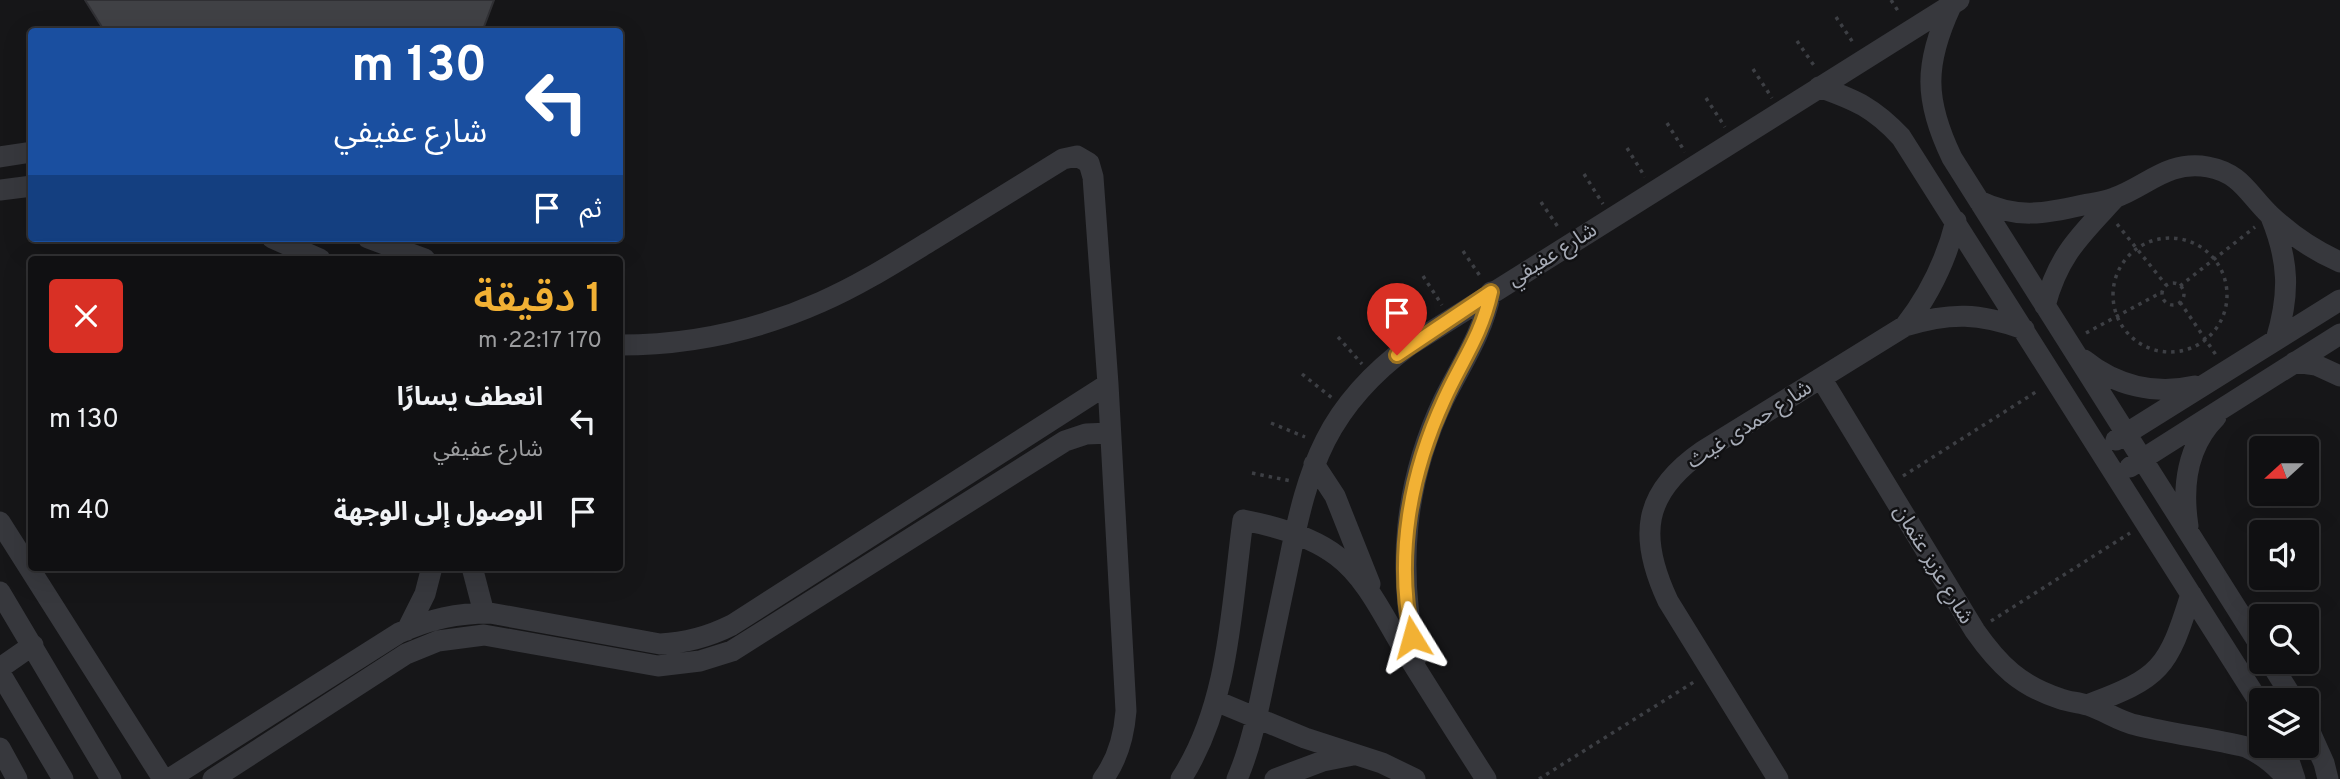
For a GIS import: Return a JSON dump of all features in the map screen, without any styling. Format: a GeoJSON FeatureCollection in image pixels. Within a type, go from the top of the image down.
{"type":"FeatureCollection","features":[{"type":"Feature","properties":{"kind":"street","name":"شارع عفيفي"},"geometry":{"type":"LineString","coordinates":[[1237,779],[1257,718],[1306,484],[1323,444],[1345,408],[1373,375],[1410,345],[1491,292],[1955,3]]}},
{"type":"Feature","properties":{"kind":"street"},"geometry":{"type":"LineString","coordinates":[[1955,3],[1937,35],[1930,66],[1931,98],[1938,129],[1952,158],[2249,629]]}},
{"type":"Feature","properties":{"kind":"street"},"geometry":{"type":"LineString","coordinates":[[1822,85],[1866,106],[1884,119],[1901,137],[2250,688]]}},
{"type":"Feature","properties":{"kind":"street"},"geometry":{"type":"LineString","coordinates":[[0,156],[28,152]]}},
{"type":"Feature","properties":{"kind":"street"},"geometry":{"type":"LineString","coordinates":[[623,345],[664,343],[729,332],[770,321],[820,302],[878,273],[1063,159],[1077,156],[1089,163],[1093,177],[1108,384],[1126,712],[1121,744],[1103,779]]}},
{"type":"Feature","properties":{"kind":"street"},"geometry":{"type":"LineString","coordinates":[[2045,306],[2054,275],[2069,248],[2110,203],[2172,169],[2190,166],[2209,167],[2227,173],[2243,183],[2270,215],[2316,250],[2340,262]]}},
{"type":"Feature","properties":{"kind":"street"},"geometry":{"type":"LineString","coordinates":[[0,190],[28,186]]}},
{"type":"Feature","properties":{"kind":"street"},"geometry":{"type":"LineString","coordinates":[[1979,201],[2008,212],[2038,214],[2110,203]]}},
{"type":"Feature","properties":{"kind":"street"},"geometry":{"type":"LineString","coordinates":[[2270,215],[2281,241],[2286,266],[2284,315],[2276,340]]}},
{"type":"Feature","properties":{"kind":"street","name":"شارع حمدى غيث"},"geometry":{"type":"LineString","coordinates":[[1905,327],[1923,303],[1937,277],[1949,250],[1956,221]]}},
{"type":"Feature","properties":{"kind":"street"},"geometry":{"type":"LineString","coordinates":[[281,242],[313,256]]}},
{"type":"Feature","properties":{"kind":"street"},"geometry":{"type":"LineString","coordinates":[[379,242],[417,256]]}},
{"type":"Feature","properties":{"kind":"street"},"geometry":{"type":"LineString","coordinates":[[1419,674],[1406,596],[1404,562],[1409,506],[1423,451],[1444,398],[1477,339],[1491,292]]}},
{"type":"Feature","properties":{"kind":"street"},"geometry":{"type":"LineString","coordinates":[[2100,449],[2340,300]]}},
{"type":"Feature","properties":{"kind":"street","name":"شارع حمدى غيث"},"geometry":{"type":"LineString","coordinates":[[1778,779],[1668,601],[1656,575],[1650,552],[1649,524],[1662,490],[1683,465],[1693,458],[1905,327],[1934,317],[1965,315],[1996,319],[2024,329]]}},
{"type":"Feature","properties":{"kind":"street"},"geometry":{"type":"LineString","coordinates":[[2117,476],[2340,334]]}},
{"type":"Feature","properties":{"kind":"street"},"geometry":{"type":"LineString","coordinates":[[2072,348],[2098,371],[2124,383],[2180,389],[2207,383]]}},
{"type":"Feature","properties":{"kind":"street"},"geometry":{"type":"LineString","coordinates":[[2295,362],[2316,365],[2340,376]]}},
{"type":"Feature","properties":{"kind":"street","name":"شارع عزيز عثمان"},"geometry":{"type":"LineString","coordinates":[[1821,378],[1975,631],[1995,659],[2015,677],[2038,691],[2087,705],[2134,725],[2246,747],[2263,755],[2278,767],[2287,779]]}},
{"type":"Feature","properties":{"kind":"street"},"geometry":{"type":"LineString","coordinates":[[169,779],[407,629],[435,619],[484,613],[660,645],[700,638],[732,625],[1108,384]]}},
{"type":"Feature","properties":{"kind":"street"},"geometry":{"type":"LineString","coordinates":[[2189,532],[2185,504],[2186,485],[2194,449],[2208,425],[2228,405]]}},
{"type":"Feature","properties":{"kind":"street"},"geometry":{"type":"LineString","coordinates":[[1073,406],[1086,434]]}},
{"type":"Feature","properties":{"kind":"street"},"geometry":{"type":"LineString","coordinates":[[213,779],[391,663],[422,647],[453,637],[484,635],[657,666],[700,661],[743,645],[1056,446],[1086,434],[1110,433]]}},
{"type":"Feature","properties":{"kind":"street"},"geometry":{"type":"LineString","coordinates":[[1314,464],[1335,496],[1376,603]]}},
{"type":"Feature","properties":{"kind":"street"},"geometry":{"type":"LineString","coordinates":[[1181,779],[1192,762],[1216,701],[1223,669],[1243,520],[1294,534],[1337,555],[1349,567],[1376,603],[1486,779]]}},
{"type":"Feature","properties":{"kind":"street"},"geometry":{"type":"LineString","coordinates":[[0,522],[28,566]]}},
{"type":"Feature","properties":{"kind":"street"},"geometry":{"type":"LineString","coordinates":[[31,571],[163,779]]}},
{"type":"Feature","properties":{"kind":"street"},"geometry":{"type":"LineString","coordinates":[[407,629],[425,594],[431,571]]}},
{"type":"Feature","properties":{"kind":"street"},"geometry":{"type":"LineString","coordinates":[[473,571],[484,613]]}},
{"type":"Feature","properties":{"kind":"street"},"geometry":{"type":"LineString","coordinates":[[0,592],[111,779]]}},
{"type":"Feature","properties":{"kind":"street"},"geometry":{"type":"LineString","coordinates":[[2087,705],[2144,681],[2160,666],[2173,648],[2191,594]]}},
{"type":"Feature","properties":{"kind":"street"},"geometry":{"type":"LineString","coordinates":[[732,625],[743,645]]}},
{"type":"Feature","properties":{"kind":"street"},"geometry":{"type":"LineString","coordinates":[[566,650],[571,628]]}},
{"type":"Feature","properties":{"kind":"street"},"geometry":{"type":"LineString","coordinates":[[33,645],[0,670],[63,779]]}},
{"type":"Feature","properties":{"kind":"street"},"geometry":{"type":"LineString","coordinates":[[1216,701],[1305,738],[1382,763],[1415,779]]}},
{"type":"Feature","properties":{"kind":"street"},"geometry":{"type":"LineString","coordinates":[[0,748],[17,779]]}},
{"type":"Feature","properties":{"kind":"street"},"geometry":{"type":"LineString","coordinates":[[2319,752],[2328,779]]}},
{"type":"Feature","properties":{"kind":"street"},"geometry":{"type":"LineString","coordinates":[[1275,779],[1323,761],[1355,755]]}},
{"type":"Feature","properties":{"kind":"street"},"geometry":{"type":"LineString","coordinates":[[2288,758],[2295,779]]}},
{"type":"Feature","properties":{"kind":"path"},"geometry":{"type":"LineString","coordinates":[[1836,17],[1864,60]]}},
{"type":"Feature","properties":{"kind":"path"},"geometry":{"type":"LineString","coordinates":[[1797,41],[1822,85]]}},
{"type":"Feature","properties":{"kind":"path"},"geometry":{"type":"LineString","coordinates":[[1753,69],[1781,111]]}},
{"type":"Feature","properties":{"kind":"path"},"geometry":{"type":"LineString","coordinates":[[1706,98],[1734,141]]}},
{"type":"Feature","properties":{"kind":"path"},"geometry":{"type":"LineString","coordinates":[[1667,123],[1693,166]]}},
{"type":"Feature","properties":{"kind":"path"},"geometry":{"type":"LineString","coordinates":[[1627,148],[1653,191]]}},
{"type":"Feature","properties":{"kind":"path"},"geometry":{"type":"LineString","coordinates":[[1584,174],[1611,217]]}},
{"type":"Feature","properties":{"kind":"path"},"geometry":{"type":"LineString","coordinates":[[1541,202],[1569,243]]}},
{"type":"Feature","properties":{"kind":"path"},"geometry":{"type":"LineString","coordinates":[[2110,203],[2137,249],[2166,285]]}},
{"type":"Feature","properties":{"kind":"path"},"geometry":{"type":"LineString","coordinates":[[2180,286],[2270,215]]}},
{"type":"Feature","properties":{"kind":"path"},"geometry":{"type":"LineString","coordinates":[[2159,240],[2183,240],[2205,251],[2213,260],[2224,279],[2226,302],[2219,323],[2205,340],[2184,351],[2172,352],[2148,348],[2129,335],[2116,315],[2113,294],[2122,264],[2137,249],[2159,240]]}},
{"type":"Feature","properties":{"kind":"path"},"geometry":{"type":"LineString","coordinates":[[1463,251],[1491,292]]}},
{"type":"Feature","properties":{"kind":"path"},"geometry":{"type":"LineString","coordinates":[[1423,276],[1451,319]]}},
{"type":"Feature","properties":{"kind":"path"},"geometry":{"type":"LineString","coordinates":[[2166,285],[2180,286]]}},
{"type":"Feature","properties":{"kind":"path"},"geometry":{"type":"LineString","coordinates":[[2072,348],[2116,315],[2162,292],[2166,285]]}},
{"type":"Feature","properties":{"kind":"path"},"geometry":{"type":"LineString","coordinates":[[2162,292],[2164,301],[2172,305],[2180,302],[2183,294],[2180,286]]}},
{"type":"Feature","properties":{"kind":"path"},"geometry":{"type":"LineString","coordinates":[[2180,302],[2227,371]]}},
{"type":"Feature","properties":{"kind":"path"},"geometry":{"type":"LineString","coordinates":[[1379,304],[1410,345]]}},
{"type":"Feature","properties":{"kind":"path"},"geometry":{"type":"LineString","coordinates":[[1338,337],[1373,375]]}},
{"type":"Feature","properties":{"kind":"path"},"geometry":{"type":"LineString","coordinates":[[1303,374],[1345,408]]}},
{"type":"Feature","properties":{"kind":"path"},"geometry":{"type":"LineString","coordinates":[[1887,487],[2056,379]]}},
{"type":"Feature","properties":{"kind":"path"},"geometry":{"type":"LineString","coordinates":[[1272,423],[1323,444]]}},
{"type":"Feature","properties":{"kind":"path"},"geometry":{"type":"LineString","coordinates":[[1252,473],[1306,484]]}},
{"type":"Feature","properties":{"kind":"path"},"geometry":{"type":"LineString","coordinates":[[1975,631],[2146,523]]}},
{"type":"Feature","properties":{"kind":"path"},"geometry":{"type":"LineString","coordinates":[[1539,779],[1711,671]]}},
{"type":"Feature","properties":{"kind":"building"},"geometry":{"type":"Polygon","coordinates":[[[85,0],[494,0],[484,28],[102,28],[85,0]]]}},
{"type":"Feature","properties":{"kind":"route"},"geometry":{"type":"LineString","coordinates":[[1397,355],[1491,292],[1477,339],[1444,398],[1423,451],[1409,506],[1404,562],[1412,637]]}}]}
